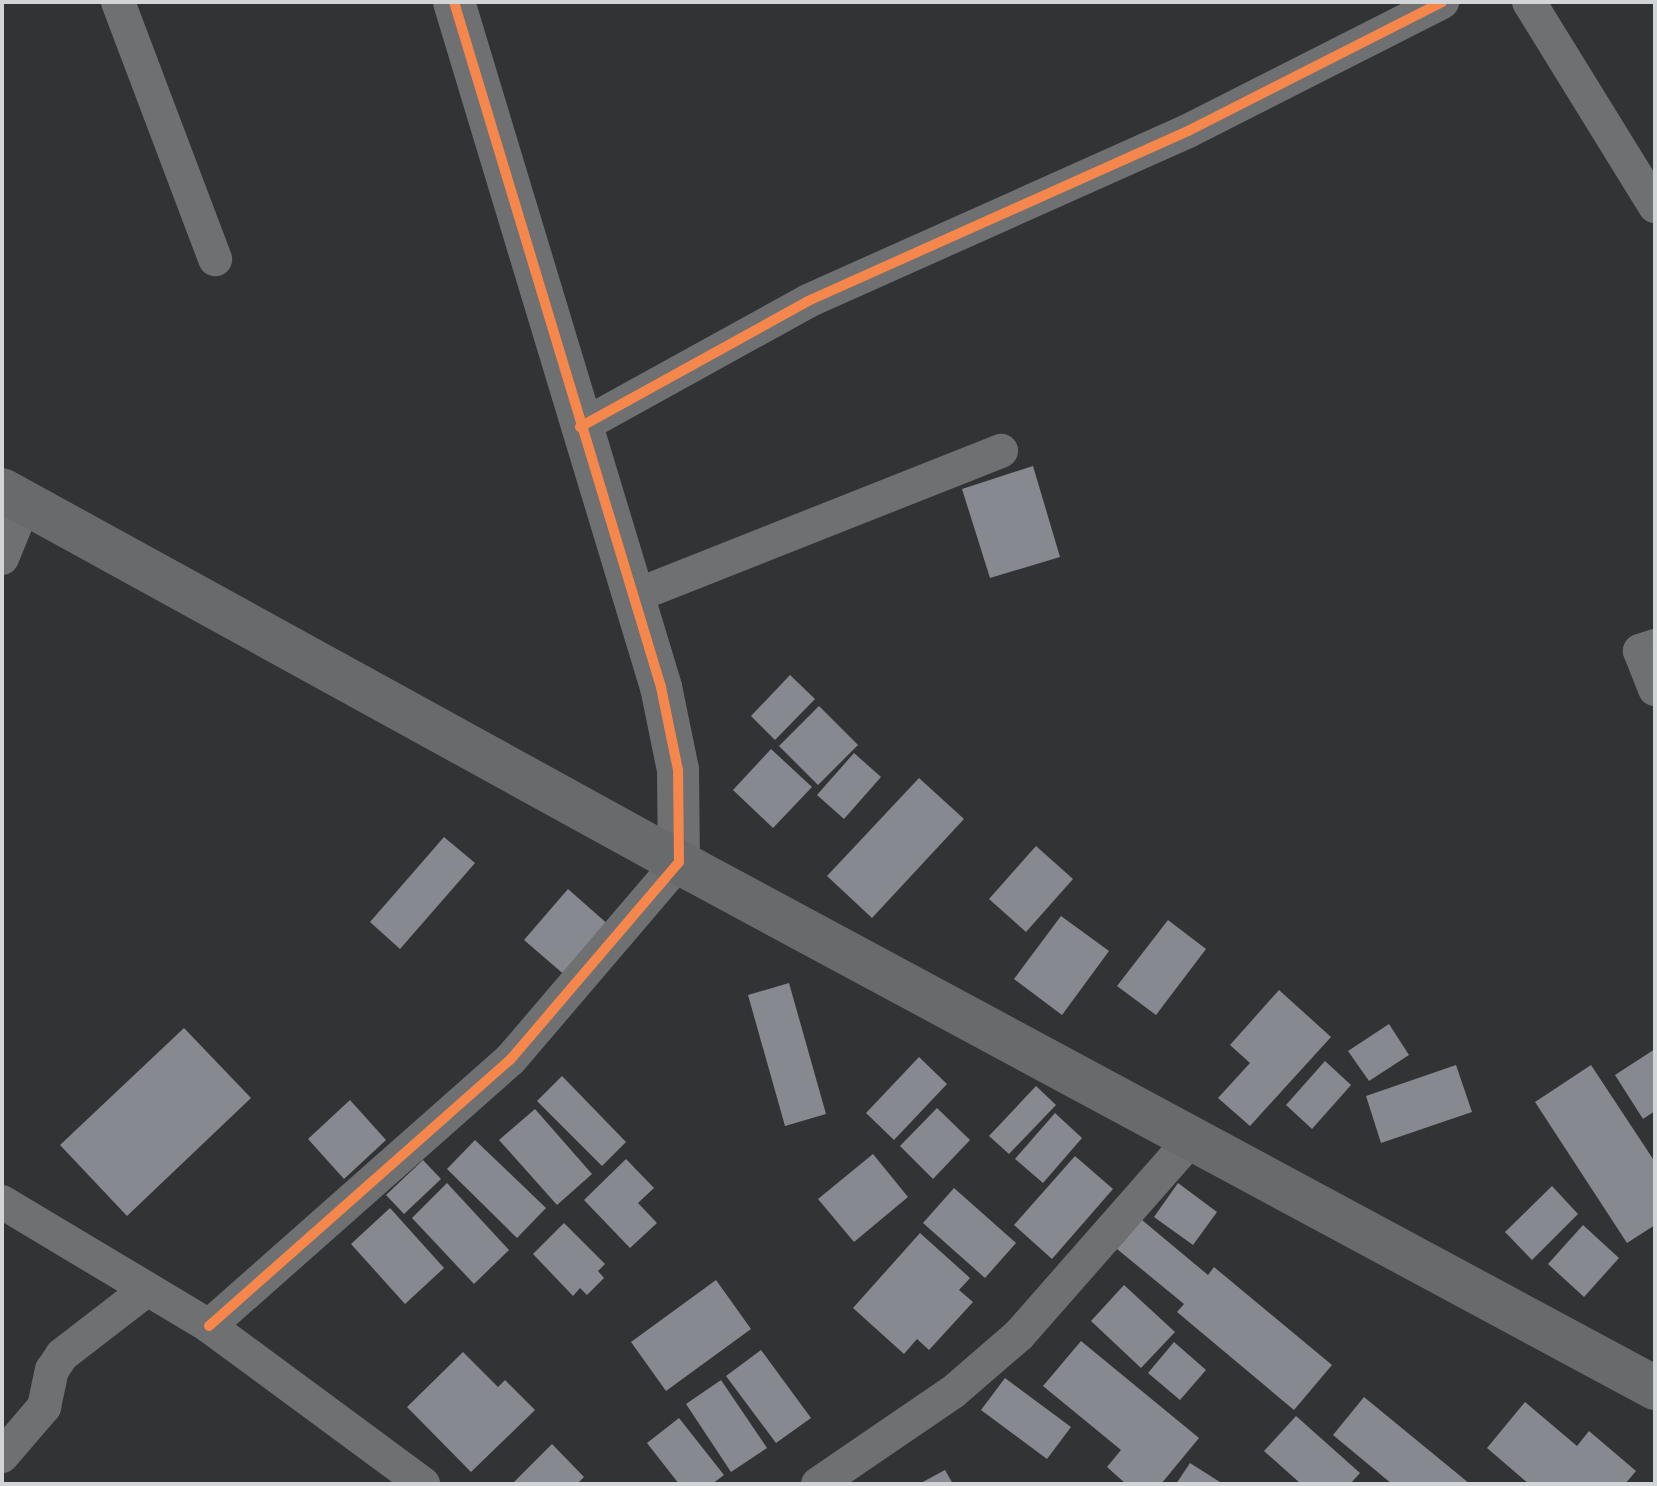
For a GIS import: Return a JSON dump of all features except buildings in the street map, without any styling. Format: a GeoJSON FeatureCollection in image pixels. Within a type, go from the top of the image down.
{"type":"FeatureCollection","features":[{"type":"Feature","properties":{"kind":"main road"},"geometry":{"type":"LineString","coordinates":[[14,496],[679,862],[1655,1388]]}},
{"type":"Feature","properties":{"kind":"street"},"geometry":{"type":"LineString","coordinates":[[118,2],[215,259]]}},
{"type":"Feature","properties":{"kind":"street"},"geometry":{"type":"LineString","coordinates":[[209,1326],[510,1060],[679,862],[678,770],[661,687],[454,2]]}},
{"type":"Feature","properties":{"kind":"street"},"geometry":{"type":"LineString","coordinates":[[580,427],[808,301],[1188,131],[1442,2]]}},
{"type":"Feature","properties":{"kind":"street"},"geometry":{"type":"LineString","coordinates":[[1529,2],[1655,206]]}},
{"type":"Feature","properties":{"kind":"street"},"geometry":{"type":"LineString","coordinates":[[632,597],[1001,451]]}},
{"type":"Feature","properties":{"kind":"street"},"geometry":{"type":"LineString","coordinates":[[2,558],[14,496]]}},
{"type":"Feature","properties":{"kind":"street"},"geometry":{"type":"LineString","coordinates":[[1655,646],[1640,651],[1655,689]]}},
{"type":"Feature","properties":{"kind":"street"},"geometry":{"type":"LineString","coordinates":[[818,1484],[953,1392],[1019,1335],[1192,1138]]}},
{"type":"Feature","properties":{"kind":"street"},"geometry":{"type":"LineString","coordinates":[[2,1202],[209,1326],[423,1484]]}},
{"type":"Feature","properties":{"kind":"street"},"geometry":{"type":"LineString","coordinates":[[2,1456],[44,1407],[52,1370],[62,1355],[146,1290]]}},
{"type":"Feature","properties":{"kind":"cycle path"},"geometry":{"type":"LineString","coordinates":[[209,1326],[510,1060],[679,862],[678,770],[661,687],[454,2]]}},
{"type":"Feature","properties":{"kind":"cycle path"},"geometry":{"type":"LineString","coordinates":[[580,427],[808,301],[1188,131],[1442,2]]}}]}
